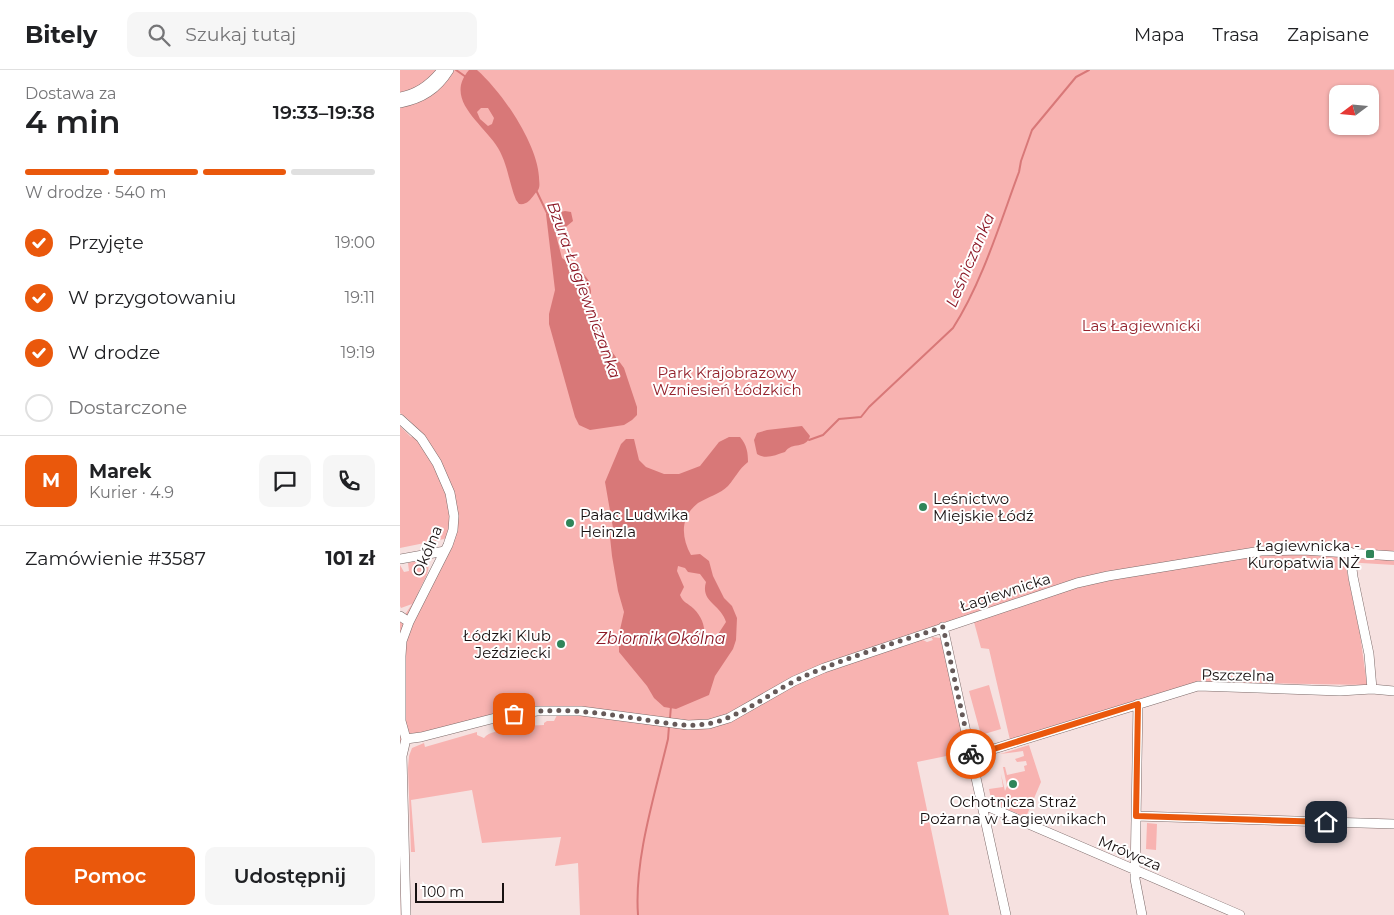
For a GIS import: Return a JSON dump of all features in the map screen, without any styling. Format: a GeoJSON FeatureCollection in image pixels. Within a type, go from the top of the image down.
{"type":"FeatureCollection","features":[{"type":"Feature","properties":{"kind":"street"},"geometry":{"type":"LineString","coordinates":[[400,97],[423,89],[442,70]]}},
{"type":"Feature","properties":{"kind":"street"},"geometry":{"type":"LineString","coordinates":[[400,103],[428,93],[450,70]]}},
{"type":"Feature","properties":{"kind":"street","name":"Okólna"},"geometry":{"type":"LineString","coordinates":[[400,420],[420,438],[431,452],[441,470],[454,510],[454,525],[445,551],[409,622],[401,647],[401,722],[406,739],[402,756],[406,915]]}},
{"type":"Feature","properties":{"kind":"street","name":"Łagiewnicka"},"geometry":{"type":"LineString","coordinates":[[406,739],[421,737],[499,716],[537,710],[581,711],[675,724],[700,725],[718,722],[809,674],[1077,582],[1254,552],[1289,550],[1394,556]]}},
{"type":"Feature","properties":{"kind":"street"},"geometry":{"type":"LineString","coordinates":[[400,559],[445,551]]}},
{"type":"Feature","properties":{"kind":"street"},"geometry":{"type":"LineString","coordinates":[[1350,552],[1353,577],[1369,654],[1372,689]]}},
{"type":"Feature","properties":{"kind":"street"},"geometry":{"type":"LineString","coordinates":[[400,616],[409,622]]}},
{"type":"Feature","properties":{"kind":"street"},"geometry":{"type":"LineString","coordinates":[[943,627],[1006,915]]}},
{"type":"Feature","properties":{"kind":"street","name":"Pszczelna"},"geometry":{"type":"LineString","coordinates":[[971,756],[1198,686],[1394,691]]}},
{"type":"Feature","properties":{"kind":"street"},"geometry":{"type":"LineString","coordinates":[[1138,704],[1135,871],[1142,915]]}},
{"type":"Feature","properties":{"kind":"street","name":"Mrówcza"},"geometry":{"type":"LineString","coordinates":[[982,804],[1240,915]]}},
{"type":"Feature","properties":{"kind":"street"},"geometry":{"type":"LineString","coordinates":[[1136,816],[1394,824]]}},
{"type":"Feature","properties":{"kind":"green space","name":"Las Łagiewnicki"},"geometry":{"type":"Polygon","coordinates":[[[400,70],[1394,70],[1394,565],[1345,562],[1360,634],[1367,685],[1198,682],[1010,740],[989,649],[981,648],[974,622],[921,639],[927,642],[933,640],[931,637],[941,638],[966,752],[917,762],[949,915],[580,915],[578,863],[555,866],[561,837],[482,843],[472,790],[411,800],[415,852],[411,852],[408,768],[412,748],[424,743],[425,747],[477,732],[477,735],[484,738],[491,733],[519,727],[523,732],[523,726],[544,725],[547,721],[554,721],[557,715],[597,715],[531,707],[400,743],[400,622],[412,604],[401,608],[400,606],[400,565],[404,572],[409,571],[408,563],[426,559],[429,567],[428,572],[418,594],[450,545],[449,538],[400,548],[400,426],[411,437],[421,434],[400,413],[400,70]]]}},
{"type":"Feature","properties":{"kind":"green space"},"geometry":{"type":"Polygon","coordinates":[[[989,685],[1001,729],[981,735],[969,691],[989,685]]]}},
{"type":"Feature","properties":{"kind":"green space"},"geometry":{"type":"Polygon","coordinates":[[[1029,745],[1041,782],[1026,817],[992,803],[989,789],[1003,787],[1001,774],[1005,791],[1007,786],[1003,767],[1005,767],[1007,775],[1025,771],[1024,766],[1027,765],[1026,761],[1017,762],[1015,759],[1024,756],[1023,751],[1000,754],[1029,745]]]}},
{"type":"Feature","properties":{"kind":"green space"},"geometry":{"type":"Polygon","coordinates":[[[1147,823],[1157,824],[1156,850],[1146,849],[1147,823]]]}},
{"type":"Feature","properties":{"kind":"water"},"geometry":{"type":"Polygon","coordinates":[[[469,70],[477,70],[497,91],[525,134],[537,164],[539,177],[538,190],[526,203],[519,204],[516,200],[498,148],[463,102],[462,81],[469,70]],[[481,108],[477,112],[480,119],[488,126],[492,124],[494,118],[488,108],[481,108]]]}},
{"type":"Feature","properties":{"kind":"water"},"geometry":{"type":"Polygon","coordinates":[[[571,212],[573,221],[556,235],[562,258],[583,273],[589,281],[591,291],[590,309],[602,325],[604,341],[624,368],[637,407],[637,415],[624,425],[590,430],[579,425],[575,417],[549,324],[549,314],[555,290],[546,214],[571,212]]]}},
{"type":"Feature","properties":{"kind":"water"},"geometry":{"type":"Polygon","coordinates":[[[802,426],[810,436],[805,443],[771,456],[764,457],[757,454],[754,440],[757,433],[802,426]]]}},
{"type":"Feature","properties":{"kind":"water","name":"Zbiornik Okólna"},"geometry":{"type":"Polygon","coordinates":[[[729,437],[740,437],[747,449],[748,462],[725,489],[698,503],[692,509],[685,521],[684,534],[691,555],[700,554],[709,561],[713,576],[724,598],[732,606],[737,618],[736,640],[733,649],[715,676],[709,695],[676,709],[664,707],[654,698],[647,686],[619,652],[619,634],[624,612],[612,556],[610,537],[613,528],[605,482],[621,444],[626,439],[634,439],[639,460],[646,467],[664,474],[679,474],[700,466],[719,442],[729,437]],[[678,566],[677,571],[684,587],[680,595],[700,616],[705,633],[705,645],[711,645],[726,622],[720,611],[708,599],[705,589],[706,582],[700,574],[688,572],[685,568],[678,566]]]}},
{"type":"Feature","properties":{"kind":"waterway","name":"Bzura-Łagiewniczanka"},"geometry":{"type":"LineString","coordinates":[[456,70],[466,77]]}},
{"type":"Feature","properties":{"kind":"waterway","name":"Leśniczanka"},"geometry":{"type":"LineString","coordinates":[[809,440],[823,435],[839,419],[861,417],[869,407],[953,328],[973,292],[990,252],[1032,130],[1076,77],[1089,70]]}},
{"type":"Feature","properties":{"kind":"waterway","name":"Bzura-Łagiewniczanka"},"geometry":{"type":"LineString","coordinates":[[536,190],[548,215]]}},
{"type":"Feature","properties":{"kind":"waterway","name":"Bzura-Łagiewniczanka"},"geometry":{"type":"LineString","coordinates":[[670,718],[671,706]]}},
{"type":"Feature","properties":{"kind":"waterway","name":"Bzura-Łagiewniczanka"},"geometry":{"type":"LineString","coordinates":[[638,915],[639,872],[642,849],[668,739],[669,726]]}},
{"type":"Feature","properties":{"kind":"way so far"},"geometry":{"type":"LineString","coordinates":[[514,714],[537,710],[570,710],[688,725],[709,724],[728,718],[780,688],[809,674],[943,627],[971,754]]}},
{"type":"Feature","properties":{"kind":"place","name":"Leśnictwo Miejskie Łódź"},"geometry":{"type":"Point","coordinates":[923,507]}},
{"type":"Feature","properties":{"kind":"place","name":"Pałac Ludwika Heinzla"},"geometry":{"type":"Point","coordinates":[570,523]}},
{"type":"Feature","properties":{"kind":"place","name":"Łagiewnicka - Kuropatwia NŻ"},"geometry":{"type":"Point","coordinates":[1370,554]}},
{"type":"Feature","properties":{"kind":"place","name":"Łódzki Klub Jeździecki"},"geometry":{"type":"Point","coordinates":[561,644]}},
{"type":"Feature","properties":{"kind":"place","name":"Ochotnicza Straż Pożarna w Łagiewnikach"},"geometry":{"type":"Point","coordinates":[1013,784]}},
{"type":"Feature","properties":{"kind":"route"},"geometry":{"type":"LineString","coordinates":[[971,754],[971,756],[1138,704],[1136,816],[1326,822]]}},
{"type":"Feature","properties":{"kind":"park label","name":"Park Krajobrazowy Wzniesień Łódzkich"},"geometry":{"type":"Point","coordinates":[727,380]}}]}
